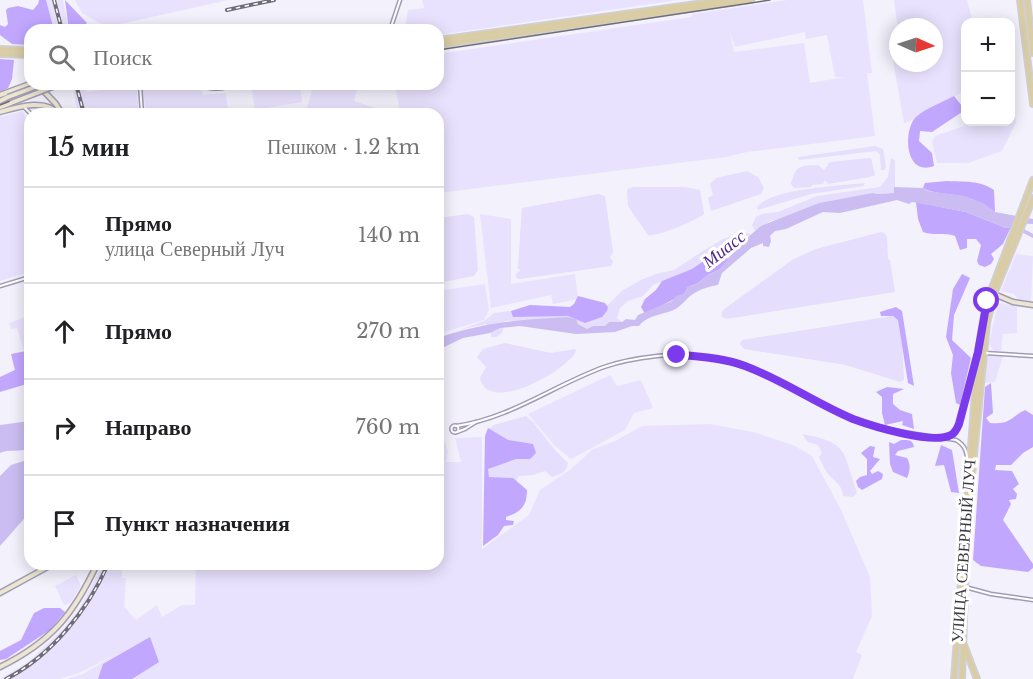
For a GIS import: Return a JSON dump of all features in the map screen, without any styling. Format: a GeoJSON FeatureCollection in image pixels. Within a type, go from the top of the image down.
{"type":"FeatureCollection","features":[{"type":"Feature","properties":{"kind":"main road"},"geometry":{"type":"LineString","coordinates":[[444,39],[725,0]]}},
{"type":"Feature","properties":{"kind":"main road"},"geometry":{"type":"LineString","coordinates":[[444,44],[751,0]]}},
{"type":"Feature","properties":{"kind":"main road"},"geometry":{"type":"LineString","coordinates":[[1020,0],[1033,104]]}},
{"type":"Feature","properties":{"kind":"main road"},"geometry":{"type":"LineString","coordinates":[[1027,0],[1033,52]]}},
{"type":"Feature","properties":{"kind":"main road"},"geometry":{"type":"LineString","coordinates":[[1,52],[24,50]]}},
{"type":"Feature","properties":{"kind":"main road"},"geometry":{"type":"LineString","coordinates":[[1,52],[24,54]]}},
{"type":"Feature","properties":{"kind":"main road"},"geometry":{"type":"LineString","coordinates":[[0,95],[24,86]]}},
{"type":"Feature","properties":{"kind":"main road"},"geometry":{"type":"LineString","coordinates":[[0,101],[28,90]]}},
{"type":"Feature","properties":{"kind":"main road"},"geometry":{"type":"LineString","coordinates":[[44,90],[56,108]]}},
{"type":"Feature","properties":{"kind":"main road"},"geometry":{"type":"LineString","coordinates":[[0,107],[45,90]]}},
{"type":"Feature","properties":{"kind":"main road"},"geometry":{"type":"LineString","coordinates":[[0,112],[45,104],[49,99],[48,94]]}},
{"type":"Feature","properties":{"kind":"main road"},"geometry":{"type":"LineString","coordinates":[[38,105],[52,108]]}},
{"type":"Feature","properties":{"kind":"main road","name":"УЛИЦА СЕВЕРНЫЙ ЛУЧ"},"geometry":{"type":"LineString","coordinates":[[962,679],[965,587],[980,352],[994,294],[1027,207],[1033,180]]}},
{"type":"Feature","properties":{"kind":"main road","name":"УЛИЦА СЕВЕРНЫЙ ЛУЧ"},"geometry":{"type":"LineString","coordinates":[[1027,207],[1033,198]]}},
{"type":"Feature","properties":{"kind":"main road","name":"УЛИЦА СЕВЕРНЫЙ ЛУЧ"},"geometry":{"type":"LineString","coordinates":[[954,679],[968,475],[986,303],[1014,240]]}},
{"type":"Feature","properties":{"kind":"main road"},"geometry":{"type":"LineString","coordinates":[[994,294],[1013,302],[1033,305]]}},
{"type":"Feature","properties":{"kind":"main road"},"geometry":{"type":"LineString","coordinates":[[0,593],[42,570]]}},
{"type":"Feature","properties":{"kind":"main road"},"geometry":{"type":"LineString","coordinates":[[0,667],[33,648],[61,625],[95,570]]}},
{"type":"Feature","properties":{"kind":"main road"},"geometry":{"type":"LineString","coordinates":[[963,638],[977,679]]}},
{"type":"Feature","properties":{"kind":"street"},"geometry":{"type":"LineString","coordinates":[[392,24],[400,0]]}},
{"type":"Feature","properties":{"kind":"street"},"geometry":{"type":"LineString","coordinates":[[140,90],[142,108]]}},
{"type":"Feature","properties":{"kind":"street"},"geometry":{"type":"LineString","coordinates":[[0,286],[24,279]]}},
{"type":"Feature","properties":{"kind":"street"},"geometry":{"type":"LineString","coordinates":[[942,438],[952,435],[959,424],[980,352],[1033,356]]}},
{"type":"Feature","properties":{"kind":"street"},"geometry":{"type":"LineString","coordinates":[[476,422],[457,432],[452,430],[452,427],[476,422],[510,410],[605,367],[639,358],[677,355],[710,358],[742,364],[783,382],[853,419],[888,431],[956,440],[966,450],[968,475]]}},
{"type":"Feature","properties":{"kind":"street"},"geometry":{"type":"LineString","coordinates":[[965,587],[991,594],[1033,600]]}},
{"type":"Feature","properties":{"kind":"shaded area"},"geometry":{"type":"Polygon","coordinates":[[[39,0],[46,0],[52,24],[24,24],[24,45],[12,44],[0,35],[0,25],[5,27],[8,24],[6,10],[8,8],[18,6],[33,10],[39,0]]]}},
{"type":"Feature","properties":{"kind":"shaded area"},"geometry":{"type":"Polygon","coordinates":[[[46,0],[63,0],[68,24],[52,24],[46,0]]]}},
{"type":"Feature","properties":{"kind":"shaded area"},"geometry":{"type":"Polygon","coordinates":[[[65,0],[87,23],[68,24],[65,0]]]}},
{"type":"Feature","properties":{"kind":"shaded area"},"geometry":{"type":"Polygon","coordinates":[[[75,0],[228,0],[120,24],[102,24],[82,13],[75,0]]]}},
{"type":"Feature","properties":{"kind":"shaded area"},"geometry":{"type":"Polygon","coordinates":[[[422,0],[678,0],[444,34],[444,24],[406,24],[408,10],[424,8],[422,0]]]}},
{"type":"Feature","properties":{"kind":"shaded area"},"geometry":{"type":"Polygon","coordinates":[[[787,0],[863,0],[872,73],[867,73],[875,136],[444,192],[444,108],[399,108],[396,90],[444,90],[444,53],[691,17],[693,14],[787,0]],[[730,32],[734,52],[804,43],[810,83],[845,77],[835,77],[827,35],[806,39],[805,32],[735,47],[730,32]]]}},
{"type":"Feature","properties":{"kind":"shaded area"},"geometry":{"type":"Polygon","coordinates":[[[894,0],[967,0],[972,18],[961,18],[961,93],[904,123],[895,72],[943,72],[943,18],[896,18],[894,0]]]}},
{"type":"Feature","properties":{"kind":"shaded area"},"geometry":{"type":"Polygon","coordinates":[[[0,59],[14,60],[12,79],[8,88],[0,92],[0,59]]]}},
{"type":"Feature","properties":{"kind":"shaded area"},"geometry":{"type":"Polygon","coordinates":[[[73,90],[86,90],[87,92],[137,90],[138,108],[77,108],[73,90]]]}},
{"type":"Feature","properties":{"kind":"shaded area"},"geometry":{"type":"Polygon","coordinates":[[[143,90],[202,90],[203,95],[226,93],[228,108],[145,108],[143,90]]]}},
{"type":"Feature","properties":{"kind":"shaded area"},"geometry":{"type":"Polygon","coordinates":[[[252,90],[301,90],[302,102],[255,108],[252,90]]]}},
{"type":"Feature","properties":{"kind":"shaded area"},"geometry":{"type":"Polygon","coordinates":[[[312,90],[357,90],[354,101],[375,108],[307,108],[312,90]]]}},
{"type":"Feature","properties":{"kind":"shaded area"},"geometry":{"type":"Polygon","coordinates":[[[954,96],[961,105],[961,113],[932,132],[920,131],[919,141],[932,153],[934,166],[924,168],[917,165],[912,158],[908,141],[912,123],[925,111],[954,96]]]}},
{"type":"Feature","properties":{"kind":"shaded area"},"geometry":{"type":"Polygon","coordinates":[[[23,111],[24,115],[24,274],[0,281],[0,117],[23,111]]]}},
{"type":"Feature","properties":{"kind":"shaded area"},"geometry":{"type":"Polygon","coordinates":[[[964,126],[1014,126],[1002,151],[968,163],[937,163],[932,142],[935,136],[964,126]]]}},
{"type":"Feature","properties":{"kind":"shaded area"},"geometry":{"type":"Polygon","coordinates":[[[875,146],[883,149],[885,170],[881,170],[880,155],[876,151],[799,160],[798,157],[875,146]]]}},
{"type":"Feature","properties":{"kind":"shaded area"},"geometry":{"type":"Polygon","coordinates":[[[871,158],[875,175],[870,177],[828,184],[825,180],[823,184],[811,187],[794,188],[791,184],[795,173],[802,166],[818,165],[824,170],[831,162],[871,158]]]}},
{"type":"Feature","properties":{"kind":"shaded area"},"geometry":{"type":"Polygon","coordinates":[[[891,158],[895,160],[895,193],[872,193],[819,203],[786,218],[770,221],[755,231],[752,225],[756,217],[762,214],[778,212],[817,196],[880,187],[888,177],[891,158]]]}},
{"type":"Feature","properties":{"kind":"shaded area"},"geometry":{"type":"Polygon","coordinates":[[[747,171],[758,177],[764,188],[761,194],[711,211],[708,198],[713,195],[710,184],[716,178],[747,171]]]}},
{"type":"Feature","properties":{"kind":"shaded area"},"geometry":{"type":"Polygon","coordinates":[[[947,181],[977,183],[994,190],[995,212],[969,198],[923,188],[925,183],[947,181]]]}},
{"type":"Feature","properties":{"kind":"shaded area"},"geometry":{"type":"Polygon","coordinates":[[[865,183],[863,186],[811,194],[758,210],[757,207],[765,201],[791,192],[865,183]]]}},
{"type":"Feature","properties":{"kind":"shaded area"},"geometry":{"type":"Polygon","coordinates":[[[685,187],[700,190],[704,214],[677,228],[648,235],[628,206],[627,189],[685,187]]]}},
{"type":"Feature","properties":{"kind":"shaded area","name":"Миасс"},"geometry":{"type":"Polygon","coordinates":[[[894,187],[923,188],[928,191],[964,196],[983,203],[995,212],[1033,219],[1033,224],[1013,223],[1033,234],[1033,238],[1012,227],[1006,228],[966,212],[912,202],[909,204],[897,200],[840,213],[823,212],[786,229],[775,231],[770,236],[769,247],[763,246],[763,243],[751,248],[722,273],[718,285],[698,291],[677,308],[648,318],[639,326],[615,332],[576,334],[520,326],[500,328],[490,333],[463,338],[444,347],[444,336],[471,328],[501,323],[567,317],[576,319],[578,324],[587,329],[593,326],[605,326],[609,322],[635,320],[638,315],[684,294],[688,287],[720,269],[739,245],[761,226],[819,203],[872,193],[894,193],[894,187]]]}},
{"type":"Feature","properties":{"kind":"shaded area"},"geometry":{"type":"Polygon","coordinates":[[[598,194],[605,196],[613,252],[610,257],[613,262],[611,266],[516,278],[516,274],[521,270],[518,266],[522,208],[598,194]]]}},
{"type":"Feature","properties":{"kind":"shaded area"},"geometry":{"type":"Polygon","coordinates":[[[916,202],[966,212],[1006,228],[1011,227],[1003,244],[991,254],[994,259],[991,264],[985,267],[979,265],[977,261],[981,245],[976,239],[967,239],[967,248],[960,250],[955,236],[923,232],[918,219],[916,202]]]}},
{"type":"Feature","properties":{"kind":"shaded area"},"geometry":{"type":"Polygon","coordinates":[[[468,214],[474,217],[478,270],[474,276],[444,282],[444,217],[468,214]]]}},
{"type":"Feature","properties":{"kind":"shaded area"},"geometry":{"type":"Polygon","coordinates":[[[480,214],[511,219],[511,284],[575,274],[578,299],[553,304],[551,295],[491,308],[480,214]]]}},
{"type":"Feature","properties":{"kind":"shaded area"},"geometry":{"type":"Polygon","coordinates":[[[742,232],[751,234],[728,260],[727,256],[711,256],[692,269],[653,285],[643,296],[628,301],[620,308],[617,318],[622,322],[609,322],[605,326],[593,326],[587,329],[578,324],[505,321],[502,333],[496,337],[491,337],[491,330],[486,324],[444,336],[484,321],[494,313],[510,311],[519,316],[603,310],[623,290],[656,274],[674,270],[721,240],[742,232]]]}},
{"type":"Feature","properties":{"kind":"shaded area"},"geometry":{"type":"Polygon","coordinates":[[[881,232],[887,237],[888,259],[895,292],[726,319],[721,316],[723,310],[792,260],[816,249],[881,232]]]}},
{"type":"Feature","properties":{"kind":"shaded area"},"geometry":{"type":"Polygon","coordinates":[[[724,253],[728,260],[720,269],[688,287],[684,294],[645,314],[641,307],[645,299],[656,290],[662,281],[692,269],[711,256],[724,253]]]}},
{"type":"Feature","properties":{"kind":"shaded area"},"geometry":{"type":"Polygon","coordinates":[[[1016,254],[1033,256],[1031,301],[1018,300],[1014,294],[1001,291],[1016,254]]]}},
{"type":"Feature","properties":{"kind":"shaded area"},"geometry":{"type":"Polygon","coordinates":[[[962,274],[970,278],[954,315],[952,340],[971,358],[960,405],[956,403],[951,373],[953,355],[946,337],[953,289],[962,274]]]}},
{"type":"Feature","properties":{"kind":"shaded area"},"geometry":{"type":"Polygon","coordinates":[[[485,284],[489,310],[484,320],[444,332],[444,290],[485,284]]]}},
{"type":"Feature","properties":{"kind":"shaded area"},"geometry":{"type":"Polygon","coordinates":[[[578,296],[605,303],[608,307],[607,311],[602,317],[585,323],[568,316],[513,317],[511,311],[530,305],[570,307],[578,296]]]}},
{"type":"Feature","properties":{"kind":"shaded area"},"geometry":{"type":"Polygon","coordinates":[[[998,303],[1017,306],[1017,333],[1003,334],[1001,351],[994,351],[989,344],[998,303]]]}},
{"type":"Feature","properties":{"kind":"shaded area"},"geometry":{"type":"Polygon","coordinates":[[[896,307],[902,311],[914,386],[908,383],[898,320],[893,316],[881,316],[880,312],[896,307]]]}},
{"type":"Feature","properties":{"kind":"shaded area"},"geometry":{"type":"Polygon","coordinates":[[[893,316],[898,318],[902,343],[904,380],[900,382],[846,365],[744,349],[740,344],[742,340],[893,316]]]}},
{"type":"Feature","properties":{"kind":"shaded area"},"geometry":{"type":"Polygon","coordinates":[[[24,317],[24,351],[17,328],[11,329],[9,323],[24,317]]]}},
{"type":"Feature","properties":{"kind":"shaded area"},"geometry":{"type":"Polygon","coordinates":[[[505,343],[551,353],[575,349],[576,351],[559,369],[528,386],[512,391],[497,392],[486,389],[480,378],[486,367],[477,357],[483,349],[505,343]]]}},
{"type":"Feature","properties":{"kind":"shaded area"},"geometry":{"type":"Polygon","coordinates":[[[24,351],[24,385],[0,392],[0,377],[15,370],[11,354],[24,351]]]}},
{"type":"Feature","properties":{"kind":"shaded area"},"geometry":{"type":"Polygon","coordinates":[[[990,354],[1003,356],[995,382],[984,383],[986,356],[990,354]]]}},
{"type":"Feature","properties":{"kind":"shaded area"},"geometry":{"type":"Polygon","coordinates":[[[610,375],[617,386],[641,380],[653,408],[634,413],[625,430],[571,459],[555,446],[528,414],[610,375]]]}},
{"type":"Feature","properties":{"kind":"shaded area"},"geometry":{"type":"Polygon","coordinates":[[[991,383],[993,413],[986,418],[990,423],[1006,422],[1025,410],[1033,415],[1033,447],[1011,465],[996,465],[995,470],[1012,471],[1019,484],[1013,489],[1017,494],[1016,499],[1009,500],[1011,504],[1003,520],[1033,564],[1033,568],[1028,572],[981,566],[973,560],[985,387],[991,383]]]}},
{"type":"Feature","properties":{"kind":"shaded area"},"geometry":{"type":"Polygon","coordinates":[[[887,387],[904,389],[893,394],[893,404],[900,410],[912,414],[914,429],[902,425],[903,421],[885,425],[882,397],[876,392],[887,387]]]}},
{"type":"Feature","properties":{"kind":"shaded area"},"geometry":{"type":"Polygon","coordinates":[[[526,416],[568,463],[566,469],[563,473],[552,477],[545,471],[519,476],[513,487],[486,508],[488,430],[494,425],[526,416]]]}},
{"type":"Feature","properties":{"kind":"shaded area"},"geometry":{"type":"Polygon","coordinates":[[[24,422],[24,450],[0,453],[0,425],[24,422]]]}},
{"type":"Feature","properties":{"kind":"shaded area"},"geometry":{"type":"Polygon","coordinates":[[[709,424],[753,432],[793,445],[812,456],[841,510],[870,577],[872,616],[856,652],[862,655],[853,679],[67,679],[83,674],[120,652],[79,673],[59,679],[0,679],[28,662],[64,628],[79,609],[100,570],[122,570],[122,578],[126,578],[124,607],[136,620],[157,605],[162,617],[182,605],[195,605],[196,570],[444,570],[444,442],[448,452],[446,462],[461,462],[455,438],[482,437],[482,549],[529,515],[540,490],[571,469],[592,450],[615,441],[642,426],[709,424]]]}},
{"type":"Feature","properties":{"kind":"shaded area"},"geometry":{"type":"Polygon","coordinates":[[[488,428],[508,440],[533,444],[536,453],[530,459],[516,459],[488,469],[489,477],[513,478],[527,490],[527,496],[522,508],[506,517],[506,520],[514,521],[513,525],[504,526],[498,535],[483,546],[485,436],[488,428]]]}},
{"type":"Feature","properties":{"kind":"shaded area"},"geometry":{"type":"Polygon","coordinates":[[[802,434],[828,441],[842,451],[857,492],[853,497],[843,496],[840,487],[828,473],[819,457],[822,453],[818,445],[808,442],[802,434]]]}},
{"type":"Feature","properties":{"kind":"shaded area"},"geometry":{"type":"Polygon","coordinates":[[[901,440],[911,441],[914,447],[898,451],[895,455],[907,458],[910,468],[907,478],[893,472],[890,464],[889,442],[894,444],[901,440]]]}},
{"type":"Feature","properties":{"kind":"shaded area"},"geometry":{"type":"Polygon","coordinates":[[[941,445],[952,450],[959,493],[951,492],[944,465],[935,466],[941,445]]]}},
{"type":"Feature","properties":{"kind":"shaded area"},"geometry":{"type":"Polygon","coordinates":[[[870,446],[875,447],[873,457],[880,459],[870,471],[872,474],[878,471],[883,474],[882,479],[862,490],[856,481],[867,475],[867,459],[861,453],[870,446]]]}},
{"type":"Feature","properties":{"kind":"shaded area"},"geometry":{"type":"Polygon","coordinates":[[[24,461],[24,519],[0,546],[0,476],[11,465],[24,461]]]}},
{"type":"Feature","properties":{"kind":"shaded area"},"geometry":{"type":"Polygon","coordinates":[[[76,575],[81,586],[70,603],[64,605],[55,586],[76,575]]]}},
{"type":"Feature","properties":{"kind":"shaded area"},"geometry":{"type":"Polygon","coordinates":[[[44,608],[60,608],[65,612],[50,630],[6,659],[0,660],[0,651],[21,640],[34,613],[44,608]]]}},
{"type":"Feature","properties":{"kind":"shaded area"},"geometry":{"type":"Polygon","coordinates":[[[150,637],[159,662],[132,679],[98,679],[103,664],[150,637]]]}},
{"type":"Feature","properties":{"kind":"tram line"},"geometry":{"type":"LineString","coordinates":[[444,49],[770,0]]}},
{"type":"Feature","properties":{"kind":"tram line"},"geometry":{"type":"LineString","coordinates":[[0,105],[39,90]]}},
{"type":"Feature","properties":{"kind":"railway"},"geometry":{"type":"LineString","coordinates":[[54,0],[60,24]]}},
{"type":"Feature","properties":{"kind":"railway"},"geometry":{"type":"LineString","coordinates":[[227,10],[274,0]]}},
{"type":"Feature","properties":{"kind":"railway"},"geometry":{"type":"LineString","coordinates":[[78,90],[82,108]]}},
{"type":"Feature","properties":{"kind":"railway"},"geometry":{"type":"LineString","coordinates":[[6,679],[53,645],[79,615],[105,570]]}},
{"type":"Feature","properties":{"kind":"route"},"geometry":{"type":"LineString","coordinates":[[677,355],[742,364],[783,382],[853,419],[888,431],[942,438],[952,435],[959,424],[978,352],[987,301]]}}]}
